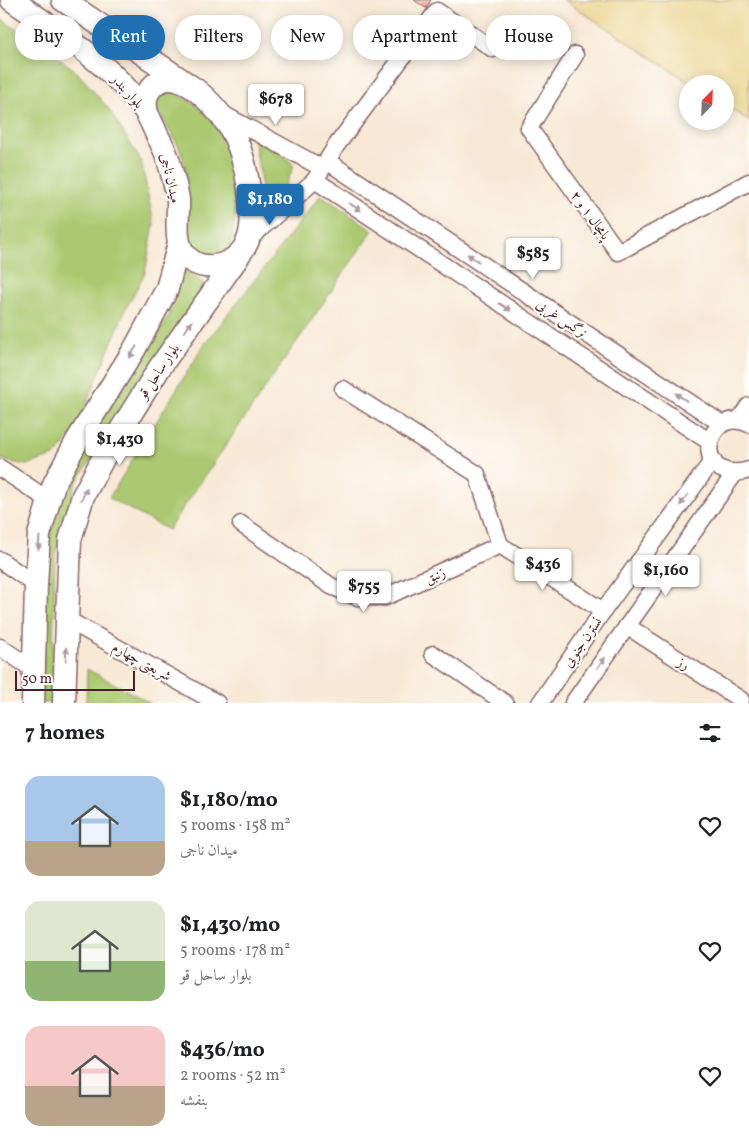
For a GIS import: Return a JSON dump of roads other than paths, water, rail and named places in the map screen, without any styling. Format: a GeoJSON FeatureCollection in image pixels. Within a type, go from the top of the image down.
{"type":"FeatureCollection","features":[{"type":"Feature","properties":{"kind":"main road","name":"بلوار بندر"},"geometry":{"type":"LineString","coordinates":[[12,0],[80,47],[116,77],[146,112]]}},
{"type":"Feature","properties":{"kind":"main road"},"geometry":{"type":"LineString","coordinates":[[63,0],[209,101],[229,127],[243,156],[252,216],[245,245],[231,260],[218,266],[210,267],[194,262],[182,251],[179,243]]}},
{"type":"Feature","properties":{"kind":"main road"},"geometry":{"type":"LineString","coordinates":[[146,112],[145,100],[154,84],[171,78],[183,82]]}},
{"type":"Feature","properties":{"kind":"main road","name":"میدان ناجی"},"geometry":{"type":"LineString","coordinates":[[146,112],[166,154],[178,198],[179,243]]}},
{"type":"Feature","properties":{"kind":"main road"},"geometry":{"type":"LineString","coordinates":[[33,703],[39,535],[54,484],[78,439],[134,350],[166,288],[179,243]]}},
{"type":"Feature","properties":{"kind":"main road","name":"بلوار ساحل قو"},"geometry":{"type":"LineString","coordinates":[[64,703],[70,540],[83,496],[104,455],[160,367],[245,245]]}},
{"type":"Feature","properties":{"kind":"street"},"geometry":{"type":"LineString","coordinates":[[245,245],[321,170],[437,12],[486,44]]}},
{"type":"Feature","properties":{"kind":"street","name":"پامچال ۱ و ۲"},"geometry":{"type":"LineString","coordinates":[[575,54],[529,128],[618,252],[749,182]]}},
{"type":"Feature","properties":{"kind":"street"},"geometry":{"type":"LineString","coordinates":[[216,110],[321,170]]}},
{"type":"Feature","properties":{"kind":"street","name":"نرگس غربی"},"geometry":{"type":"LineString","coordinates":[[321,170],[722,424]]}},
{"type":"Feature","properties":{"kind":"street","name":"نرگس غربی"},"geometry":{"type":"LineString","coordinates":[[321,170],[710,442]]}},
{"type":"Feature","properties":{"kind":"street"},"geometry":{"type":"LineString","coordinates":[[343,390],[477,474],[500,545],[603,611]]}},
{"type":"Feature","properties":{"kind":"street"},"geometry":{"type":"LineString","coordinates":[[742,471],[722,470],[713,460],[710,442],[712,435],[722,424],[730,421],[744,422],[749,406]]}},
{"type":"Feature","properties":{"kind":"street","name":"نسترن جنوبی"},"geometry":{"type":"LineString","coordinates":[[540,703],[603,611],[713,460]]}},
{"type":"Feature","properties":{"kind":"street"},"geometry":{"type":"LineString","coordinates":[[0,468],[50,501]]}},
{"type":"Feature","properties":{"kind":"street","name":"نسترن جنوبی"},"geometry":{"type":"LineString","coordinates":[[573,703],[626,626],[742,471]]}},
{"type":"Feature","properties":{"kind":"street","name":"زنبق"},"geometry":{"type":"LineString","coordinates":[[241,524],[331,586],[357,597],[385,597],[500,545]]}},
{"type":"Feature","properties":{"kind":"street"},"geometry":{"type":"LineString","coordinates":[[0,560],[36,585]]}},
{"type":"Feature","properties":{"kind":"street","name":"شریعتی چهارم"},"geometry":{"type":"LineString","coordinates":[[66,618],[217,703]]}},
{"type":"Feature","properties":{"kind":"street","name":"رز"},"geometry":{"type":"LineString","coordinates":[[626,626],[743,700]]}},
{"type":"Feature","properties":{"kind":"street"},"geometry":{"type":"LineString","coordinates":[[0,647],[34,670]]}},
{"type":"Feature","properties":{"kind":"street"},"geometry":{"type":"LineString","coordinates":[[433,654],[505,703]]}}]}
